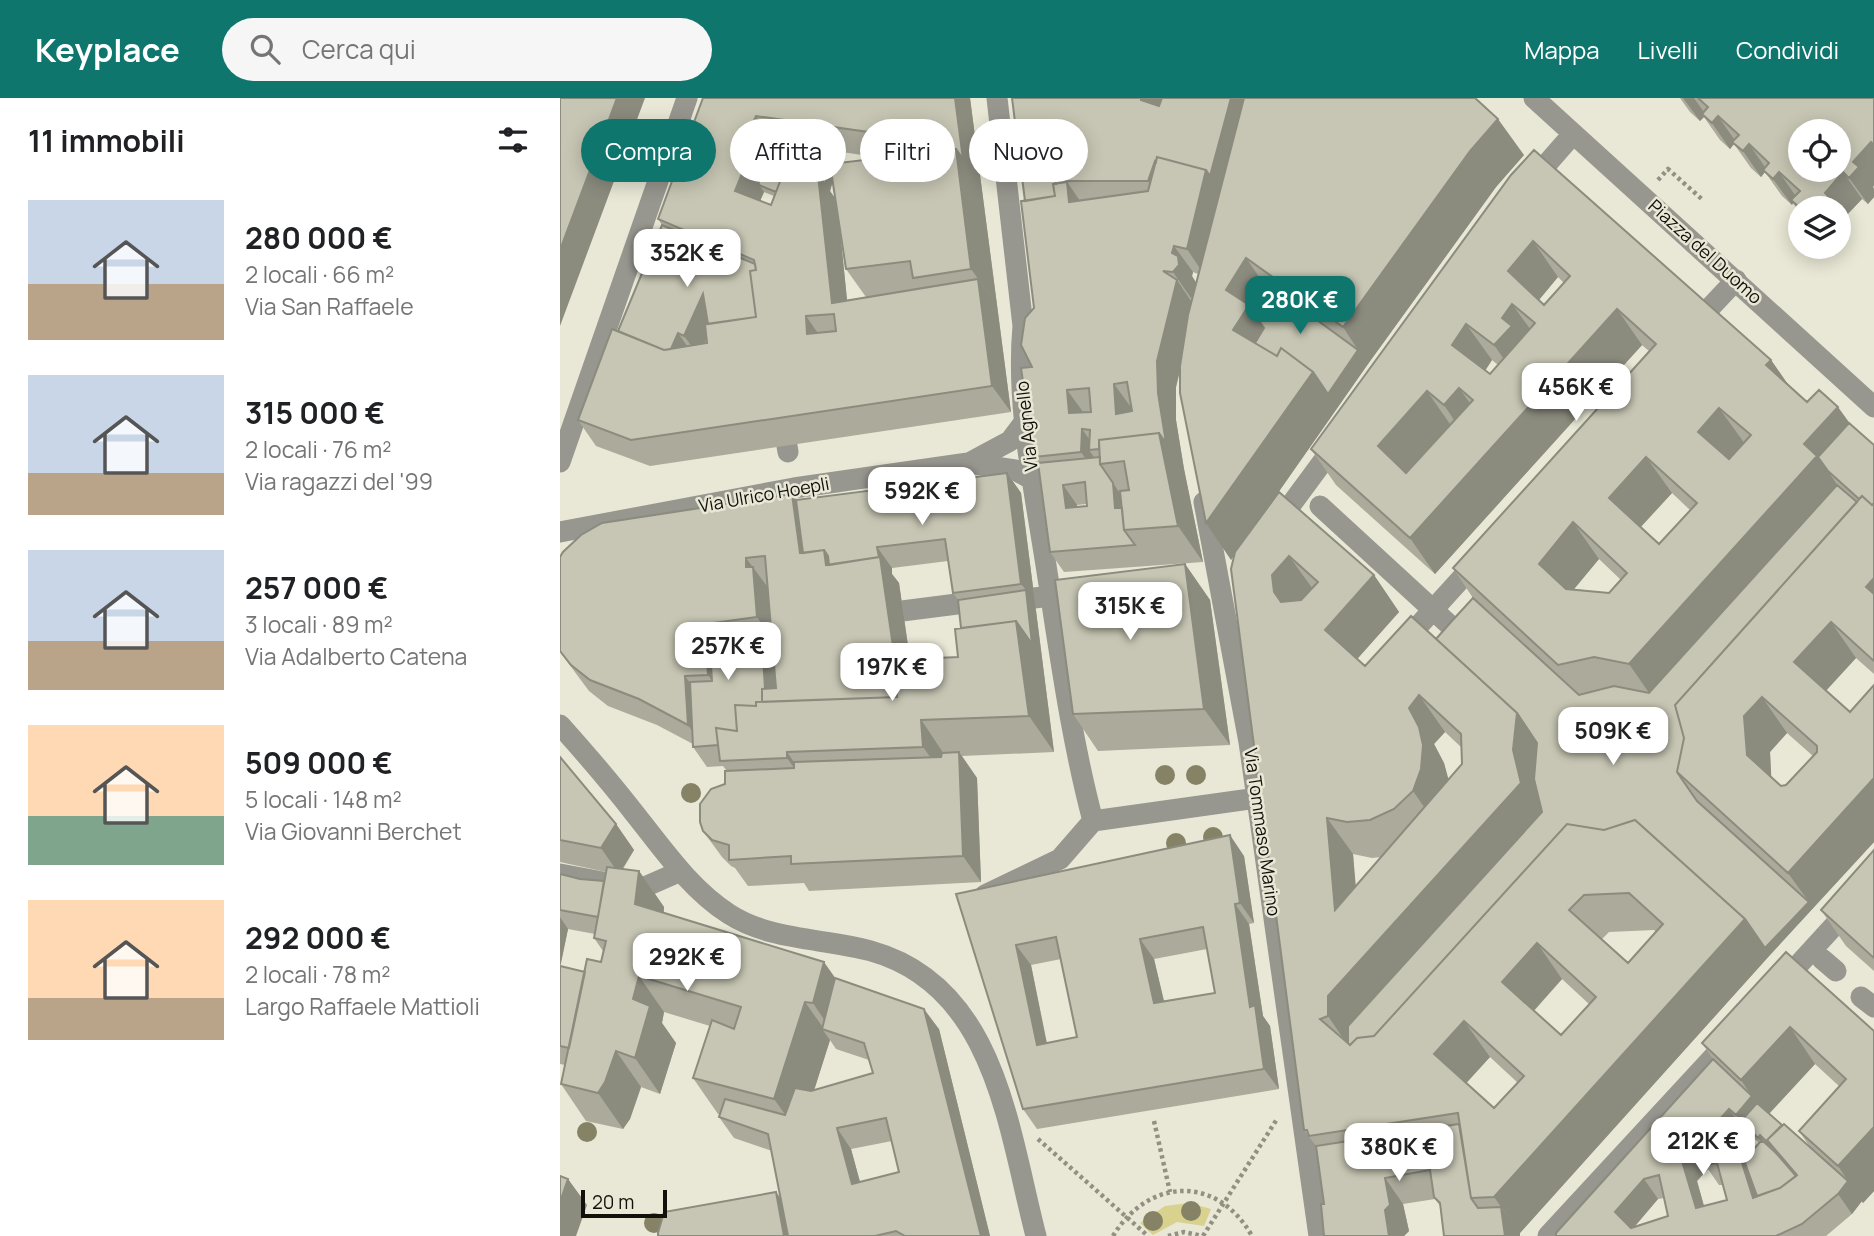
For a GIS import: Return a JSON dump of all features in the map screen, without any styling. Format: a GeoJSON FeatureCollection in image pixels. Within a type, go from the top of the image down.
{"type":"FeatureCollection","features":[{"type":"Feature","properties":{"kind":"street"},"geometry":{"type":"LineString","coordinates":[[560,462],[687,98]]}},
{"type":"Feature","properties":{"kind":"street","name":"Via Agnello"},"geometry":{"type":"LineString","coordinates":[[997,98],[1023,326],[1020,361],[1036,393],[1025,422],[1043,597],[1075,752],[1093,821]]}},
{"type":"Feature","properties":{"kind":"street","name":"Piazza del Duomo"},"geometry":{"type":"LineString","coordinates":[[1534,98],[1874,407]]}},
{"type":"Feature","properties":{"kind":"street"},"geometry":{"type":"LineString","coordinates":[[1519,196],[1573,134]]}},
{"type":"Feature","properties":{"kind":"street"},"geometry":{"type":"LineString","coordinates":[[1010,221],[1033,219]]}},
{"type":"Feature","properties":{"kind":"street"},"geometry":{"type":"LineString","coordinates":[[1704,314],[1736,280]]}},
{"type":"Feature","properties":{"kind":"street","name":"Via Ulrico Hoepli"},"geometry":{"type":"LineString","coordinates":[[968,463],[1010,441],[1025,422]]}},
{"type":"Feature","properties":{"kind":"street"},"geometry":{"type":"LineString","coordinates":[[1263,542],[1350,424]]}},
{"type":"Feature","properties":{"kind":"street","name":"Via Ulrico Hoepli"},"geometry":{"type":"LineString","coordinates":[[560,532],[794,488],[968,463],[1015,470],[1033,480]]}},
{"type":"Feature","properties":{"kind":"street","name":"Via Tommaso Marino"},"geometry":{"type":"LineString","coordinates":[[1200,484],[1229,575],[1251,713],[1257,798],[1296,1087],[1291,1112],[1319,1236]]}},
{"type":"Feature","properties":{"kind":"street"},"geometry":{"type":"LineString","coordinates":[[1320,506],[1455,629]]}},
{"type":"Feature","properties":{"kind":"street"},"geometry":{"type":"LineString","coordinates":[[1386,662],[1496,541]]}},
{"type":"Feature","properties":{"kind":"street"},"geometry":{"type":"LineString","coordinates":[[1193,581],[1229,575]]}},
{"type":"Feature","properties":{"kind":"street"},"geometry":{"type":"LineString","coordinates":[[1043,597],[1111,589]]}},
{"type":"Feature","properties":{"kind":"street"},"geometry":{"type":"LineString","coordinates":[[902,611],[965,603]]}},
{"type":"Feature","properties":{"kind":"street"},"geometry":{"type":"LineString","coordinates":[[560,725],[681,871],[707,898],[747,925],[894,958],[934,982],[965,1016],[983,1045],[996,1080],[1036,1236]]}},
{"type":"Feature","properties":{"kind":"street"},"geometry":{"type":"LineString","coordinates":[[967,903],[1060,859],[1093,821],[1280,795]]}},
{"type":"Feature","properties":{"kind":"street"},"geometry":{"type":"LineString","coordinates":[[560,874],[640,889],[681,871]]}},
{"type":"Feature","properties":{"kind":"street"},"geometry":{"type":"LineString","coordinates":[[1765,1001],[1874,882]]}},
{"type":"Feature","properties":{"kind":"street"},"geometry":{"type":"LineString","coordinates":[[1548,1236],[1746,1021]]}},
{"type":"Feature","properties":{"kind":"street"},"geometry":{"type":"LineString","coordinates":[[1291,1112],[1323,1109]]}},
{"type":"Feature","properties":{"kind":"path"},"geometry":{"type":"LineString","coordinates":[[1654,185],[1668,169],[1704,201]]}},
{"type":"Feature","properties":{"kind":"path"},"geometry":{"type":"LineString","coordinates":[[1617,378],[1630,390]]}},
{"type":"Feature","properties":{"kind":"path"},"geometry":{"type":"LineString","coordinates":[[1168,1236],[1184,1232],[1202,1236],[1291,1112]]}},
{"type":"Feature","properties":{"kind":"path"},"geometry":{"type":"LineString","coordinates":[[1154,1121],[1170,1192]]}},
{"type":"Feature","properties":{"kind":"path"},"geometry":{"type":"LineString","coordinates":[[1037,1139],[1148,1236]]}},
{"type":"Feature","properties":{"kind":"path"},"geometry":{"type":"LineString","coordinates":[[1113,1236],[1125,1216],[1145,1200],[1170,1192],[1198,1193],[1224,1203],[1236,1213],[1252,1236]]}},
{"type":"Feature","properties":{"kind":"shaded area"},"geometry":{"type":"Polygon","coordinates":[[[1189,1203],[1211,1209],[1204,1226],[1177,1222],[1153,1235],[1140,1223],[1165,1206],[1189,1203]]]}},
{"type":"Feature","properties":{"kind":"building"},"geometry":{"type":"Polygon","coordinates":[[[560,98],[617,98],[609,119],[581,119],[581,182],[586,182],[560,250],[560,98]]]}},
{"type":"Feature","properties":{"kind":"building"},"geometry":{"type":"Polygon","coordinates":[[[703,98],[955,98],[963,159],[955,149],[955,119],[860,119],[860,131],[846,129],[846,119],[777,119],[756,116],[755,119],[730,119],[730,182],[739,182],[735,191],[771,205],[780,182],[819,182],[832,303],[978,279],[992,386],[631,440],[578,420],[612,329],[664,350],[707,343],[705,324],[756,317],[750,271],[756,270],[754,260],[658,219],[672,182],[716,182],[716,119],[695,119],[703,98]],[[834,314],[806,316],[807,334],[836,331],[834,314]]]}},
{"type":"Feature","properties":{"kind":"building"},"geometry":{"type":"Polygon","coordinates":[[[1012,98],[1141,98],[1159,106],[1162,98],[1231,98],[1210,176],[1206,170],[1157,157],[1148,181],[1088,181],[1088,119],[1015,119],[1012,98]]]}},
{"type":"Feature","properties":{"kind":"building"},"geometry":{"type":"Polygon","coordinates":[[[1244,98],[1475,98],[1498,119],[1470,151],[1343,327],[1246,258],[1226,290],[1249,305],[1233,330],[1277,356],[1281,348],[1313,372],[1206,523],[1180,393],[1180,366],[1188,315],[1244,98]]]}},
{"type":"Feature","properties":{"kind":"building"},"geometry":{"type":"Polygon","coordinates":[[[1698,98],[1874,98],[1874,145],[1871,142],[1853,162],[1859,167],[1851,176],[1851,119],[1788,119],[1788,180],[1779,172],[1773,179],[1763,170],[1769,163],[1749,144],[1743,151],[1732,142],[1739,135],[1718,116],[1712,123],[1702,114],[1708,107],[1698,98]]]}},
{"type":"Feature","properties":{"kind":"building"},"geometry":{"type":"Polygon","coordinates":[[[955,149],[971,269],[913,278],[910,261],[846,269],[833,182],[846,182],[846,162],[860,160],[860,182],[955,182],[955,149]]]}},
{"type":"Feature","properties":{"kind":"building"},"geometry":{"type":"Polygon","coordinates":[[[1534,150],[1771,360],[1766,365],[1807,402],[1819,390],[1838,407],[1804,444],[1817,456],[1629,664],[1594,657],[1558,665],[1453,568],[1656,344],[1617,309],[1410,538],[1311,449],[1511,175],[1534,150]],[[1533,241],[1508,271],[1544,305],[1570,276],[1533,241]],[[1512,304],[1502,318],[1512,326],[1494,345],[1466,324],[1452,345],[1490,374],[1535,323],[1512,304]],[[1459,388],[1444,405],[1427,391],[1378,446],[1406,473],[1473,400],[1459,388]],[[1719,408],[1698,432],[1729,459],[1751,435],[1719,408]],[[1646,457],[1609,498],[1659,544],[1697,503],[1646,457]],[[1573,522],[1539,564],[1566,589],[1609,593],[1627,573],[1573,522]]]}},
{"type":"Feature","properties":{"kind":"building"},"geometry":{"type":"Polygon","coordinates":[[[1157,157],[1206,170],[1187,249],[1174,246],[1172,253],[1178,256],[1179,265],[1173,272],[1163,271],[1177,280],[1157,361],[1158,393],[1166,443],[1159,433],[1099,440],[1099,449],[1089,450],[1090,430],[1082,429],[1081,452],[1034,457],[1021,368],[1032,367],[1021,345],[1025,318],[1034,308],[1021,201],[1055,196],[1053,184],[1067,182],[1069,202],[1148,191],[1157,157]],[[1127,382],[1114,384],[1116,414],[1132,411],[1127,382]],[[1089,388],[1067,390],[1069,413],[1091,412],[1089,388]]]}},
{"type":"Feature","properties":{"kind":"building"},"geometry":{"type":"Polygon","coordinates":[[[759,182],[780,182],[776,192],[759,185],[759,182]]]}},
{"type":"Feature","properties":{"kind":"building"},"geometry":{"type":"Polygon","coordinates":[[[1023,182],[1055,182],[1053,184],[1055,196],[1025,201],[1023,182]]]}},
{"type":"Feature","properties":{"kind":"building"},"geometry":{"type":"Polygon","coordinates":[[[1790,182],[1834,182],[1825,193],[1828,196],[1795,196],[1800,191],[1790,182]]]}},
{"type":"Feature","properties":{"kind":"building"},"geometry":{"type":"Polygon","coordinates":[[[662,225],[755,264],[756,270],[750,271],[756,317],[708,324],[703,294],[684,336],[678,333],[671,349],[664,350],[618,331],[662,225]]]}},
{"type":"Feature","properties":{"kind":"building"},"geometry":{"type":"Polygon","coordinates":[[[1262,280],[1358,350],[1328,394],[1313,372],[1281,348],[1277,356],[1255,343],[1264,328],[1247,304],[1262,280]]]}},
{"type":"Feature","properties":{"kind":"building"},"geometry":{"type":"Polygon","coordinates":[[[1849,423],[1874,445],[1872,505],[1862,496],[1859,499],[1828,471],[1818,457],[1849,423]]]}},
{"type":"Feature","properties":{"kind":"building"},"geometry":{"type":"Polygon","coordinates":[[[1159,433],[1178,526],[1124,530],[1120,491],[1129,490],[1124,461],[1100,464],[1099,440],[1159,433]]]}},
{"type":"Feature","properties":{"kind":"building"},"geometry":{"type":"Polygon","coordinates":[[[1100,457],[1100,464],[1113,483],[1115,508],[1122,508],[1124,530],[1135,545],[1050,552],[1038,463],[1100,457]],[[1085,482],[1063,485],[1066,508],[1087,506],[1085,482]]]}},
{"type":"Feature","properties":{"kind":"building"},"geometry":{"type":"Polygon","coordinates":[[[1007,473],[1021,584],[953,593],[945,539],[877,547],[879,557],[829,565],[824,550],[803,553],[796,500],[1007,473]]]}},
{"type":"Feature","properties":{"kind":"building"},"geometry":{"type":"Polygon","coordinates":[[[1837,485],[1857,502],[1675,705],[1684,738],[1677,772],[1697,801],[1809,902],[1765,948],[1745,919],[1635,820],[1604,830],[1567,824],[1374,1036],[1357,1038],[1350,1045],[1348,1026],[1542,812],[1534,779],[1537,743],[1517,713],[1436,639],[1473,598],[1579,695],[1614,686],[1649,693],[1837,485]]]}},
{"type":"Feature","properties":{"kind":"building"},"geometry":{"type":"Polygon","coordinates":[[[1279,492],[1374,575],[1325,630],[1365,666],[1411,616],[1517,713],[1513,750],[1521,783],[1328,996],[1328,1016],[1320,1019],[1350,1045],[1357,1038],[1374,1036],[1567,824],[1604,830],[1635,820],[1745,919],[1494,1197],[1471,1198],[1458,1113],[1309,1136],[1307,1130],[1304,1130],[1231,569],[1235,552],[1279,492]],[[1289,556],[1272,575],[1274,592],[1281,602],[1301,600],[1318,582],[1289,556]],[[1419,695],[1409,708],[1419,727],[1423,745],[1421,769],[1413,791],[1394,809],[1370,820],[1347,822],[1327,818],[1335,910],[1462,764],[1461,734],[1419,695]],[[1629,893],[1584,895],[1569,910],[1628,963],[1663,924],[1629,893]],[[1537,943],[1502,982],[1561,1035],[1596,997],[1537,943]],[[1464,1021],[1434,1054],[1494,1108],[1524,1076],[1464,1021]]]}},
{"type":"Feature","properties":{"kind":"building"},"geometry":{"type":"Polygon","coordinates":[[[792,494],[800,553],[824,550],[826,565],[880,557],[895,660],[897,697],[762,702],[762,689],[776,688],[765,556],[746,558],[746,567],[753,567],[757,617],[705,624],[708,675],[685,676],[688,725],[639,699],[590,680],[571,665],[560,651],[560,557],[581,535],[602,523],[792,494]]]}},
{"type":"Feature","properties":{"kind":"building"},"geometry":{"type":"Polygon","coordinates":[[[1862,496],[1872,505],[1874,503],[1874,578],[1866,587],[1874,594],[1874,661],[1831,622],[1794,662],[1850,712],[1874,685],[1874,778],[1788,873],[1677,772],[1684,738],[1675,705],[1862,496]],[[1762,697],[1744,716],[1747,755],[1781,786],[1786,785],[1817,752],[1817,746],[1762,697]]]}},
{"type":"Feature","properties":{"kind":"building"},"geometry":{"type":"Polygon","coordinates":[[[1185,564],[1204,709],[1073,714],[1055,580],[1185,564]]]}},
{"type":"Feature","properties":{"kind":"building"},"geometry":{"type":"Polygon","coordinates":[[[1026,590],[1032,644],[1016,621],[961,628],[958,600],[1026,590]]]}},
{"type":"Feature","properties":{"kind":"building"},"geometry":{"type":"Polygon","coordinates":[[[1016,621],[1029,716],[921,720],[923,747],[787,752],[787,758],[720,761],[716,728],[737,731],[735,705],[897,697],[894,660],[958,657],[955,629],[1016,621]]]}},
{"type":"Feature","properties":{"kind":"building"},"geometry":{"type":"Polygon","coordinates":[[[761,623],[765,689],[762,689],[762,702],[756,702],[756,706],[735,705],[737,731],[716,728],[718,745],[693,747],[690,682],[712,681],[709,630],[761,623]]]}},
{"type":"Feature","properties":{"kind":"building"},"geometry":{"type":"Polygon","coordinates":[[[959,752],[963,856],[791,864],[791,856],[729,860],[729,845],[712,840],[703,831],[700,822],[700,804],[711,789],[725,784],[725,771],[794,768],[794,762],[941,757],[942,753],[959,752]]]}},
{"type":"Feature","properties":{"kind":"building"},"geometry":{"type":"Polygon","coordinates":[[[560,757],[616,824],[601,848],[560,840],[560,757]]]}},
{"type":"Feature","properties":{"kind":"building"},"geometry":{"type":"Polygon","coordinates":[[[1230,835],[1240,903],[1235,904],[1250,1007],[1255,1005],[1264,1069],[1023,1109],[956,894],[1230,835]],[[1203,927],[1140,939],[1154,1003],[1215,993],[1203,927]],[[1056,937],[1016,945],[1037,1045],[1077,1037],[1056,937]]]}},
{"type":"Feature","properties":{"kind":"building"},"geometry":{"type":"Polygon","coordinates":[[[1874,850],[1874,958],[1821,910],[1874,850]]]}},
{"type":"Feature","properties":{"kind":"building"},"geometry":{"type":"Polygon","coordinates":[[[607,867],[639,871],[635,904],[824,962],[813,1003],[805,1002],[774,1099],[693,1078],[712,1020],[734,1029],[741,1007],[639,976],[633,999],[650,1006],[635,1058],[616,1051],[605,1082],[598,1093],[561,1084],[587,959],[601,962],[606,941],[594,938],[607,867]]]}},
{"type":"Feature","properties":{"kind":"building"},"geometry":{"type":"Polygon","coordinates":[[[560,874],[604,881],[598,917],[560,910],[560,874]]]}},
{"type":"Feature","properties":{"kind":"building"},"geometry":{"type":"Polygon","coordinates":[[[1786,952],[1874,1031],[1874,1127],[1838,1166],[1799,1131],[1846,1079],[1790,1027],[1741,1080],[1702,1043],[1786,952]]]}},
{"type":"Feature","properties":{"kind":"building"},"geometry":{"type":"Polygon","coordinates":[[[560,966],[585,972],[569,1048],[560,1046],[560,966]]]}},
{"type":"Feature","properties":{"kind":"building"},"geometry":{"type":"Polygon","coordinates":[[[835,978],[924,1009],[981,1236],[905,1236],[896,1231],[875,1236],[788,1236],[768,1134],[719,1117],[725,1099],[785,1115],[795,1088],[811,1091],[873,1073],[864,1043],[822,1029],[835,978]],[[886,1118],[837,1128],[852,1184],[899,1172],[886,1118]]]}},
{"type":"Feature","properties":{"kind":"building"},"geometry":{"type":"Polygon","coordinates":[[[1713,1059],[1752,1096],[1736,1115],[1729,1109],[1710,1130],[1738,1150],[1753,1198],[1780,1188],[1797,1175],[1767,1140],[1784,1124],[1848,1181],[1838,1194],[1802,1224],[1776,1236],[1556,1236],[1713,1059]],[[1694,1148],[1682,1161],[1696,1208],[1727,1200],[1717,1163],[1705,1165],[1702,1152],[1694,1148]],[[1659,1175],[1644,1179],[1615,1212],[1631,1228],[1668,1216],[1659,1175]]]}},
{"type":"Feature","properties":{"kind":"building"},"geometry":{"type":"Polygon","coordinates":[[[1757,1103],[1782,1125],[1767,1140],[1772,1147],[1760,1135],[1758,1138],[1741,1121],[1757,1103]]]}},
{"type":"Feature","properties":{"kind":"building"},"geometry":{"type":"Polygon","coordinates":[[[1459,1124],[1471,1198],[1478,1208],[1501,1207],[1505,1236],[1444,1236],[1440,1203],[1434,1197],[1430,1170],[1385,1178],[1390,1205],[1385,1210],[1389,1236],[1324,1236],[1321,1204],[1324,1204],[1316,1146],[1459,1124]]]}},
{"type":"Feature","properties":{"kind":"building"},"geometry":{"type":"Polygon","coordinates":[[[1760,1142],[1764,1142],[1776,1153],[1796,1176],[1780,1188],[1757,1196],[1744,1160],[1760,1142]]]}},
{"type":"Feature","properties":{"kind":"building"},"geometry":{"type":"Polygon","coordinates":[[[560,1176],[568,1179],[560,1202],[560,1176]]]}},
{"type":"Feature","properties":{"kind":"building"},"geometry":{"type":"Polygon","coordinates":[[[776,1192],[784,1236],[658,1236],[664,1212],[776,1192]]]}}]}
